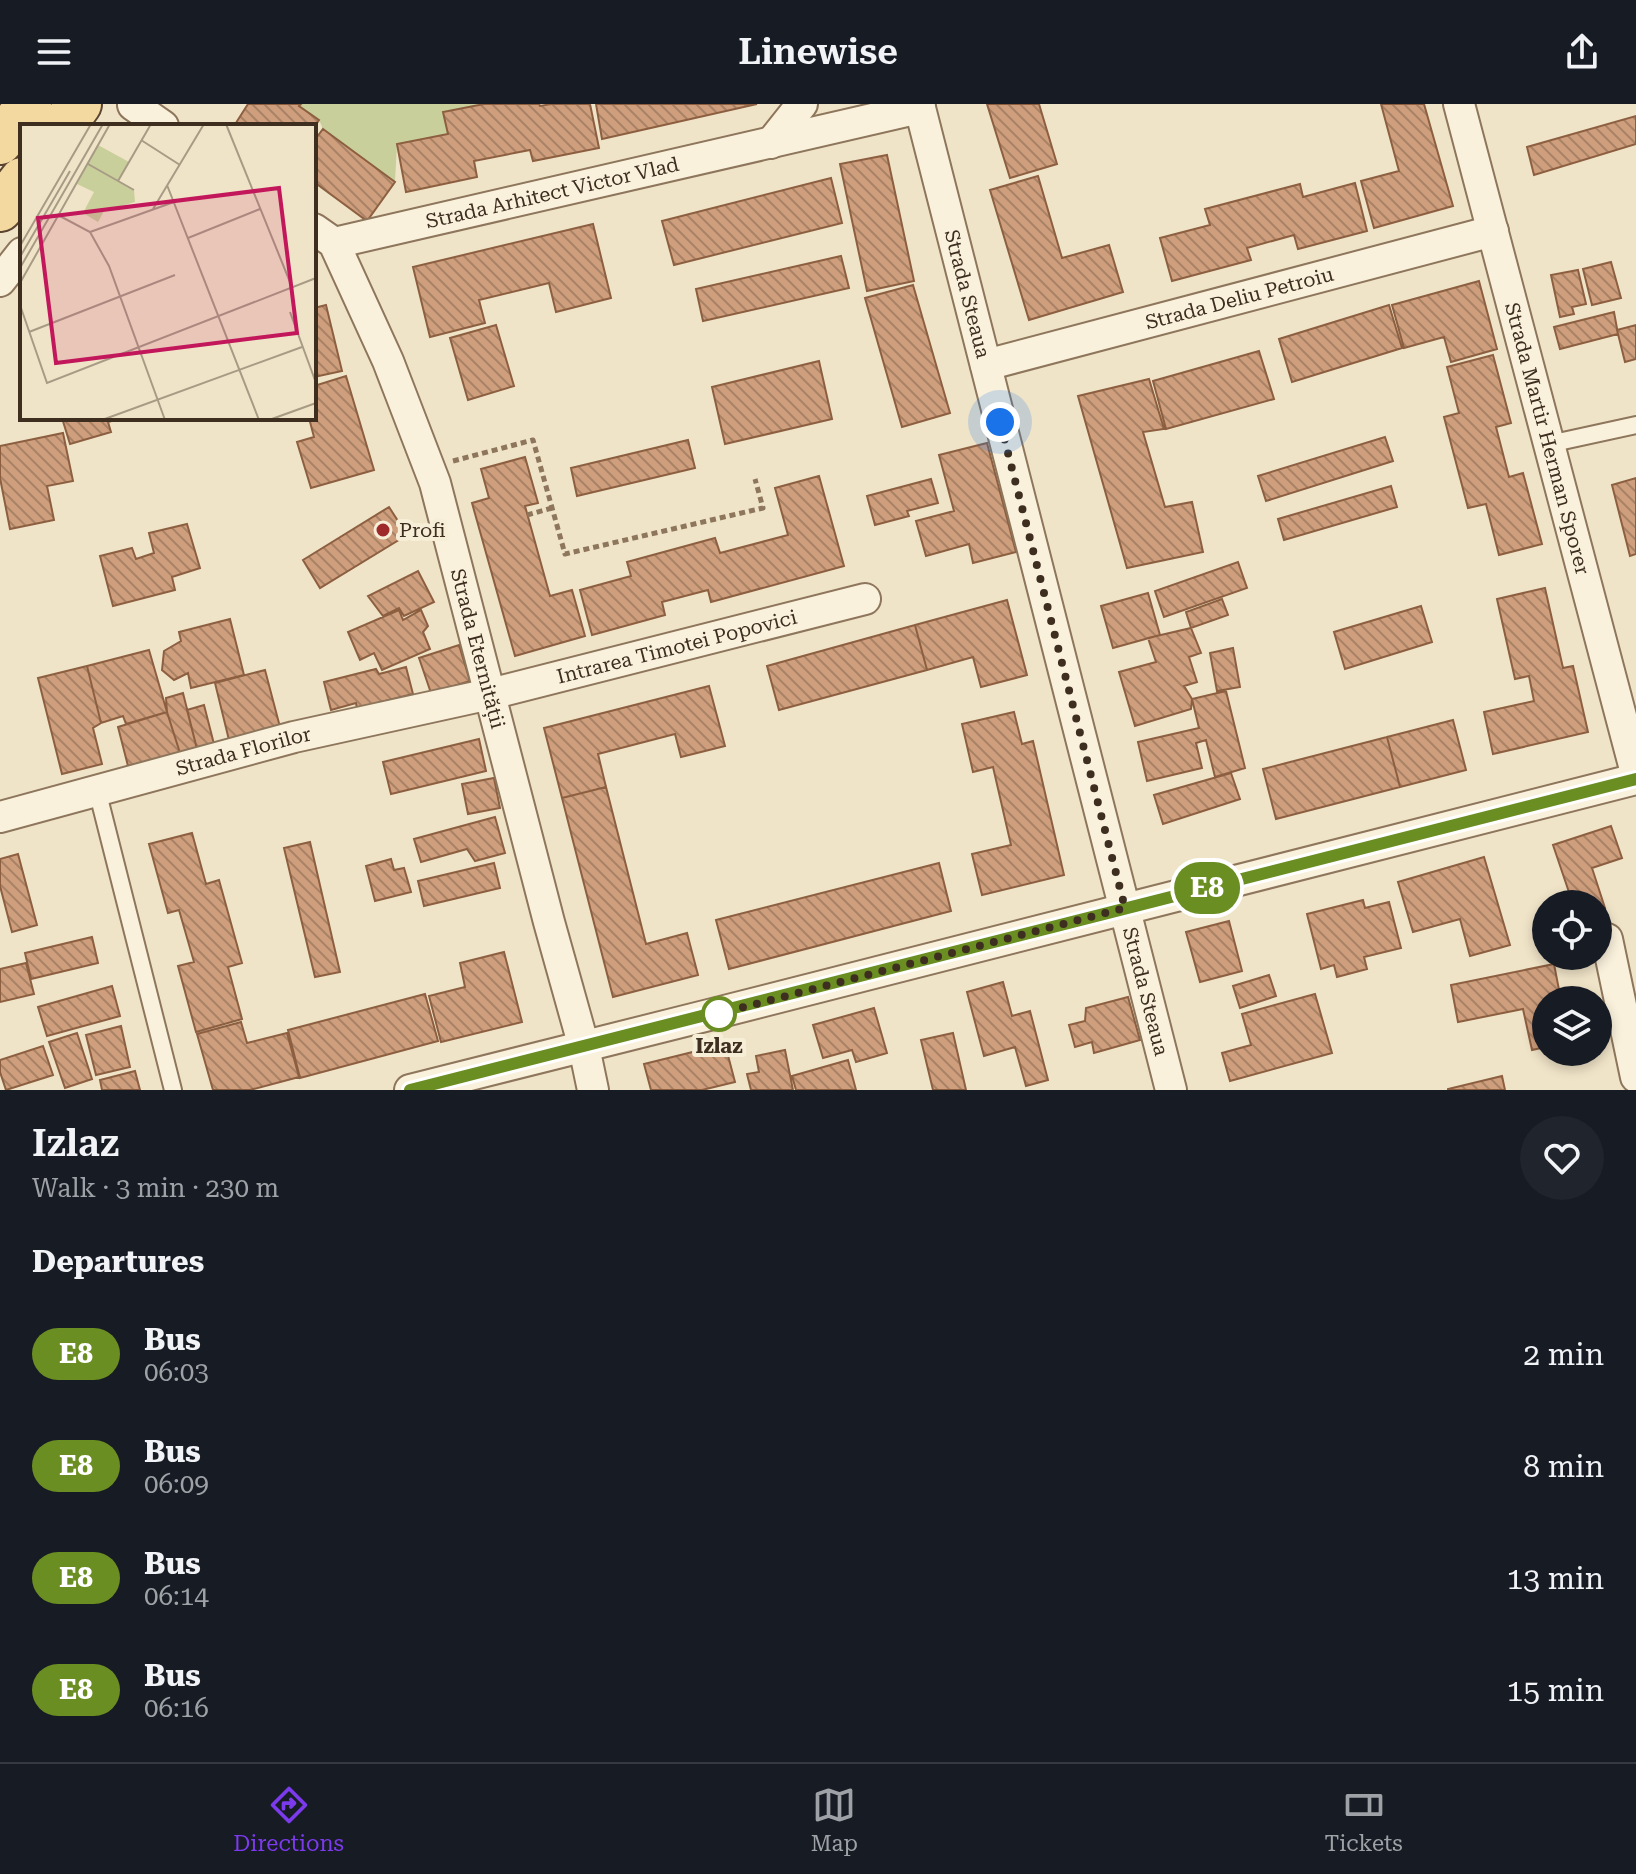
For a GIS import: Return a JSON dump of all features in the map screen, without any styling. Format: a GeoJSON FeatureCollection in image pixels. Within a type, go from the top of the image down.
{"type":"FeatureCollection","features":[{"type":"Feature","properties":{"kind":"main road"},"geometry":{"type":"LineString","coordinates":[[0,142],[29,104]]}},
{"type":"Feature","properties":{"kind":"main road"},"geometry":{"type":"LineString","coordinates":[[64,124],[79,104]]}},
{"type":"Feature","properties":{"kind":"main road"},"geometry":{"type":"LineString","coordinates":[[0,209],[20,183]]}},
{"type":"Feature","properties":{"kind":"street"},"geometry":{"type":"LineString","coordinates":[[771,143],[802,104]]}},
{"type":"Feature","properties":{"kind":"street","name":"Strada Martir Herman Sporer"},"geometry":{"type":"LineString","coordinates":[[1459,104],[1636,773]]}},
{"type":"Feature","properties":{"kind":"street","name":"Strada Arhitect Victor Vlad"},"geometry":{"type":"LineString","coordinates":[[324,236],[771,143],[919,106]]}},
{"type":"Feature","properties":{"kind":"street","name":"Strada Steaua"},"geometry":{"type":"LineString","coordinates":[[919,106],[1171,1090]]}},
{"type":"Feature","properties":{"kind":"street"},"geometry":{"type":"LineString","coordinates":[[128,112],[158,124]]}},
{"type":"Feature","properties":{"kind":"street","name":"Strada Deliu Petroiu"},"geometry":{"type":"LineString","coordinates":[[986,365],[1493,231]]}},
{"type":"Feature","properties":{"kind":"street","name":"Strada Eternității"},"geometry":{"type":"LineString","coordinates":[[324,236],[388,361],[435,483],[593,1090]]}},
{"type":"Feature","properties":{"kind":"street"},"geometry":{"type":"LineString","coordinates":[[0,281],[20,256]]}},
{"type":"Feature","properties":{"kind":"street","name":"Intrarea Timotei Popovici"},"geometry":{"type":"LineString","coordinates":[[490,694],[865,599]]}},
{"type":"Feature","properties":{"kind":"street","name":"Strada Florilor"},"geometry":{"type":"LineString","coordinates":[[0,817],[294,737],[490,694]]}},
{"type":"Feature","properties":{"kind":"street"},"geometry":{"type":"LineString","coordinates":[[410,1090],[1636,779]]}},
{"type":"Feature","properties":{"kind":"street"},"geometry":{"type":"LineString","coordinates":[[1612,963],[1636,1077]]}},
{"type":"Feature","properties":{"kind":"lane"},"geometry":{"type":"LineString","coordinates":[[1549,444],[1636,425]]}},
{"type":"Feature","properties":{"kind":"lane"},"geometry":{"type":"LineString","coordinates":[[97,790],[173,1090]]}},
{"type":"Feature","properties":{"kind":"path"},"geometry":{"type":"LineString","coordinates":[[429,467],[533,440],[565,554],[763,508],[755,479]]}},
{"type":"Feature","properties":{"kind":"path"},"geometry":{"type":"LineString","coordinates":[[527,515],[552,508]]}},
{"type":"Feature","properties":{"kind":"green space"},"geometry":{"type":"Polygon","coordinates":[[[484,104],[443,112],[448,134],[397,144],[395,182],[323,129],[319,120],[299,106],[484,104]]]}},
{"type":"Feature","properties":{"kind":"building"},"geometry":{"type":"Polygon","coordinates":[[[248,104],[301,104],[299,106],[319,120],[316,125],[235,124],[248,104]]]}},
{"type":"Feature","properties":{"kind":"building"},"geometry":{"type":"Polygon","coordinates":[[[484,104],[590,104],[599,148],[533,161],[530,150],[474,161],[477,177],[406,192],[397,144],[448,134],[443,112],[484,104]]]}},
{"type":"Feature","properties":{"kind":"building"},"geometry":{"type":"Polygon","coordinates":[[[596,104],[757,104],[602,139],[596,104]]]}},
{"type":"Feature","properties":{"kind":"building"},"geometry":{"type":"Polygon","coordinates":[[[987,104],[1039,104],[1057,164],[1010,178],[987,104]]]}},
{"type":"Feature","properties":{"kind":"building"},"geometry":{"type":"Polygon","coordinates":[[[1381,104],[1424,104],[1453,206],[1374,228],[1361,181],[1399,171],[1381,104]]]}},
{"type":"Feature","properties":{"kind":"building"},"geometry":{"type":"Polygon","coordinates":[[[1636,116],[1636,144],[1534,175],[1527,147],[1636,116]]]}},
{"type":"Feature","properties":{"kind":"building"},"geometry":{"type":"Polygon","coordinates":[[[323,129],[395,182],[367,221],[316,183],[316,138],[323,129]]]}},
{"type":"Feature","properties":{"kind":"building"},"geometry":{"type":"Polygon","coordinates":[[[887,155],[914,281],[867,291],[840,164],[887,155]]]}},
{"type":"Feature","properties":{"kind":"building"},"geometry":{"type":"Polygon","coordinates":[[[1038,176],[1062,258],[1109,245],[1123,292],[1029,320],[990,190],[1038,176]]]}},
{"type":"Feature","properties":{"kind":"building"},"geometry":{"type":"Polygon","coordinates":[[[831,178],[842,223],[674,265],[662,221],[831,178]]]}},
{"type":"Feature","properties":{"kind":"building"},"geometry":{"type":"Polygon","coordinates":[[[1355,183],[1367,231],[1298,249],[1294,235],[1247,248],[1251,260],[1172,281],[1160,238],[1210,225],[1205,209],[1300,184],[1303,197],[1355,183]]]}},
{"type":"Feature","properties":{"kind":"building"},"geometry":{"type":"Polygon","coordinates":[[[593,224],[611,298],[556,312],[549,283],[479,300],[485,323],[430,337],[413,267],[593,224]]]}},
{"type":"Feature","properties":{"kind":"building"},"geometry":{"type":"Polygon","coordinates":[[[841,256],[849,288],[703,321],[696,289],[841,256]]]}},
{"type":"Feature","properties":{"kind":"building"},"geometry":{"type":"Polygon","coordinates":[[[1611,262],[1621,298],[1592,305],[1583,269],[1611,262]]]}},
{"type":"Feature","properties":{"kind":"building"},"geometry":{"type":"Polygon","coordinates":[[[1578,270],[1586,304],[1572,307],[1574,314],[1560,317],[1551,275],[1578,270]]]}},
{"type":"Feature","properties":{"kind":"building"},"geometry":{"type":"Polygon","coordinates":[[[1479,281],[1497,349],[1451,362],[1444,337],[1404,348],[1392,305],[1479,281]]]}},
{"type":"Feature","properties":{"kind":"building"},"geometry":{"type":"Polygon","coordinates":[[[913,285],[950,413],[902,427],[865,298],[913,285]]]}},
{"type":"Feature","properties":{"kind":"building"},"geometry":{"type":"Polygon","coordinates":[[[326,305],[342,371],[316,377],[316,308],[326,305]]]}},
{"type":"Feature","properties":{"kind":"building"},"geometry":{"type":"Polygon","coordinates":[[[1389,305],[1402,348],[1292,382],[1279,339],[1389,305]]]}},
{"type":"Feature","properties":{"kind":"building"},"geometry":{"type":"Polygon","coordinates":[[[1614,312],[1618,334],[1560,349],[1554,327],[1614,312]]]}},
{"type":"Feature","properties":{"kind":"building"},"geometry":{"type":"Polygon","coordinates":[[[496,325],[514,386],[468,400],[450,338],[496,325]]]}},
{"type":"Feature","properties":{"kind":"building"},"geometry":{"type":"Polygon","coordinates":[[[1636,325],[1636,359],[1625,362],[1617,330],[1636,325]]]}},
{"type":"Feature","properties":{"kind":"building"},"geometry":{"type":"Polygon","coordinates":[[[1259,351],[1274,399],[1166,429],[1153,381],[1259,351]]]}},
{"type":"Feature","properties":{"kind":"building"},"geometry":{"type":"Polygon","coordinates":[[[1493,355],[1511,423],[1496,427],[1509,477],[1523,473],[1542,544],[1499,555],[1486,504],[1468,508],[1444,417],[1459,413],[1447,367],[1493,355]]]}},
{"type":"Feature","properties":{"kind":"building"},"geometry":{"type":"Polygon","coordinates":[[[819,361],[832,419],[725,444],[712,387],[819,361]]]}},
{"type":"Feature","properties":{"kind":"building"},"geometry":{"type":"Polygon","coordinates":[[[346,376],[374,470],[311,488],[297,442],[314,437],[310,420],[316,420],[316,385],[346,376]]]}},
{"type":"Feature","properties":{"kind":"building"},"geometry":{"type":"Polygon","coordinates":[[[1149,379],[1164,429],[1143,432],[1165,507],[1192,502],[1203,552],[1127,568],[1078,396],[1149,379]]]}},
{"type":"Feature","properties":{"kind":"building"},"geometry":{"type":"Polygon","coordinates":[[[63,420],[115,420],[108,422],[111,432],[70,444],[63,420]]]}},
{"type":"Feature","properties":{"kind":"building"},"geometry":{"type":"Polygon","coordinates":[[[63,433],[73,481],[47,486],[54,520],[10,529],[0,478],[0,446],[63,433]]]}},
{"type":"Feature","properties":{"kind":"building"},"geometry":{"type":"Polygon","coordinates":[[[1385,437],[1393,461],[1266,501],[1258,476],[1385,437]]]}},
{"type":"Feature","properties":{"kind":"building"},"geometry":{"type":"Polygon","coordinates":[[[688,440],[695,468],[577,496],[571,468],[688,440]]]}},
{"type":"Feature","properties":{"kind":"building"},"geometry":{"type":"Polygon","coordinates":[[[987,443],[1016,552],[973,563],[969,544],[926,556],[916,521],[954,511],[939,455],[987,443]]]}},
{"type":"Feature","properties":{"kind":"building"},"geometry":{"type":"Polygon","coordinates":[[[525,457],[538,503],[525,506],[550,596],[572,590],[585,636],[515,656],[472,503],[489,498],[481,469],[525,457]]]}},
{"type":"Feature","properties":{"kind":"building"},"geometry":{"type":"Polygon","coordinates":[[[819,476],[844,566],[711,602],[708,590],[662,602],[665,615],[592,635],[580,590],[631,576],[627,562],[715,538],[720,553],[788,535],[775,488],[819,476]]]}},
{"type":"Feature","properties":{"kind":"building"},"geometry":{"type":"Polygon","coordinates":[[[1636,478],[1636,554],[1630,556],[1612,485],[1636,478]]]}},
{"type":"Feature","properties":{"kind":"building"},"geometry":{"type":"Polygon","coordinates":[[[931,479],[938,503],[907,511],[909,516],[875,525],[867,496],[931,479]]]}},
{"type":"Feature","properties":{"kind":"building"},"geometry":{"type":"Polygon","coordinates":[[[1391,486],[1397,507],[1284,540],[1278,519],[1391,486]]]}},
{"type":"Feature","properties":{"kind":"building"},"geometry":{"type":"Polygon","coordinates":[[[389,507],[407,535],[320,588],[303,560],[389,507]]]}},
{"type":"Feature","properties":{"kind":"building"},"geometry":{"type":"Polygon","coordinates":[[[187,524],[200,568],[172,577],[175,590],[113,606],[100,556],[132,548],[136,559],[154,553],[149,533],[187,524]]]}},
{"type":"Feature","properties":{"kind":"building"},"geometry":{"type":"Polygon","coordinates":[[[1238,562],[1247,588],[1164,617],[1155,591],[1238,562]]]}},
{"type":"Feature","properties":{"kind":"building"},"geometry":{"type":"Polygon","coordinates":[[[418,571],[434,602],[404,616],[399,608],[383,616],[368,596],[418,571]]]}},
{"type":"Feature","properties":{"kind":"building"},"geometry":{"type":"Polygon","coordinates":[[[1545,588],[1563,668],[1573,666],[1588,732],[1493,754],[1484,712],[1534,701],[1529,676],[1515,679],[1497,599],[1545,588]]]}},
{"type":"Feature","properties":{"kind":"building"},"geometry":{"type":"Polygon","coordinates":[[[1148,593],[1160,635],[1113,648],[1101,606],[1148,593]]]}},
{"type":"Feature","properties":{"kind":"building"},"geometry":{"type":"Polygon","coordinates":[[[1222,599],[1228,615],[1191,628],[1186,612],[1222,599]]]}},
{"type":"Feature","properties":{"kind":"building"},"geometry":{"type":"Polygon","coordinates":[[[1007,600],[1027,675],[981,687],[973,657],[927,670],[915,625],[1007,600]]]}},
{"type":"Feature","properties":{"kind":"building"},"geometry":{"type":"Polygon","coordinates":[[[1421,606],[1432,642],[1345,669],[1334,632],[1421,606]]]}},
{"type":"Feature","properties":{"kind":"building"},"geometry":{"type":"Polygon","coordinates":[[[399,610],[403,620],[421,610],[428,626],[423,632],[430,649],[382,670],[374,653],[360,660],[348,632],[399,610]]]}},
{"type":"Feature","properties":{"kind":"building"},"geometry":{"type":"Polygon","coordinates":[[[230,619],[244,675],[191,688],[188,673],[174,680],[162,670],[164,651],[181,641],[179,632],[230,619]]]}},
{"type":"Feature","properties":{"kind":"building"},"geometry":{"type":"Polygon","coordinates":[[[915,625],[927,670],[779,710],[767,666],[915,625]]]}},
{"type":"Feature","properties":{"kind":"building"},"geometry":{"type":"Polygon","coordinates":[[[1191,628],[1201,653],[1189,657],[1197,682],[1184,686],[1192,699],[1191,709],[1135,726],[1119,672],[1156,662],[1148,638],[1191,628]]]}},
{"type":"Feature","properties":{"kind":"building"},"geometry":{"type":"Polygon","coordinates":[[[459,645],[470,681],[431,693],[419,658],[459,645]]]}},
{"type":"Feature","properties":{"kind":"building"},"geometry":{"type":"Polygon","coordinates":[[[1233,648],[1240,687],[1217,691],[1210,653],[1233,648]]]}},
{"type":"Feature","properties":{"kind":"building"},"geometry":{"type":"Polygon","coordinates":[[[149,650],[167,712],[126,724],[123,716],[101,723],[87,666],[149,650]]]}},
{"type":"Feature","properties":{"kind":"building"},"geometry":{"type":"Polygon","coordinates":[[[87,666],[101,723],[93,728],[102,764],[62,774],[38,678],[87,666]]]}},
{"type":"Feature","properties":{"kind":"building"},"geometry":{"type":"Polygon","coordinates":[[[406,667],[413,694],[357,708],[356,703],[331,710],[324,682],[376,669],[379,674],[406,667]]]}},
{"type":"Feature","properties":{"kind":"building"},"geometry":{"type":"Polygon","coordinates":[[[265,670],[280,727],[229,740],[215,683],[265,670]]]}},
{"type":"Feature","properties":{"kind":"building"},"geometry":{"type":"Polygon","coordinates":[[[709,686],[725,746],[681,757],[675,734],[598,754],[606,787],[562,798],[544,728],[709,686]]]}},
{"type":"Feature","properties":{"kind":"building"},"geometry":{"type":"Polygon","coordinates":[[[1226,691],[1245,768],[1215,777],[1206,740],[1196,743],[1202,768],[1147,781],[1138,742],[1199,728],[1192,699],[1226,691]]]}},
{"type":"Feature","properties":{"kind":"building"},"geometry":{"type":"Polygon","coordinates":[[[183,693],[197,749],[180,753],[167,712],[166,698],[183,693]]]}},
{"type":"Feature","properties":{"kind":"building"},"geometry":{"type":"Polygon","coordinates":[[[204,705],[214,744],[197,749],[187,710],[204,705]]]}},
{"type":"Feature","properties":{"kind":"building"},"geometry":{"type":"Polygon","coordinates":[[[167,712],[180,753],[128,766],[118,727],[167,712]]]}},
{"type":"Feature","properties":{"kind":"building"},"geometry":{"type":"Polygon","coordinates":[[[1014,712],[1022,744],[1033,741],[1064,875],[982,895],[972,854],[1011,845],[993,767],[973,772],[962,724],[1014,712]]]}},
{"type":"Feature","properties":{"kind":"building"},"geometry":{"type":"Polygon","coordinates":[[[1453,720],[1466,770],[1400,787],[1387,737],[1453,720]]]}},
{"type":"Feature","properties":{"kind":"building"},"geometry":{"type":"Polygon","coordinates":[[[1387,737],[1400,787],[1276,819],[1263,769],[1387,737]]]}},
{"type":"Feature","properties":{"kind":"building"},"geometry":{"type":"Polygon","coordinates":[[[479,739],[486,771],[391,794],[383,762],[479,739]]]}},
{"type":"Feature","properties":{"kind":"building"},"geometry":{"type":"Polygon","coordinates":[[[1231,773],[1240,799],[1163,824],[1154,795],[1231,773]]]}},
{"type":"Feature","properties":{"kind":"building"},"geometry":{"type":"Polygon","coordinates":[[[494,778],[500,808],[468,814],[462,784],[494,778]]]}},
{"type":"Feature","properties":{"kind":"building"},"geometry":{"type":"Polygon","coordinates":[[[606,787],[646,944],[687,933],[698,975],[613,997],[562,798],[606,787]]]}},
{"type":"Feature","properties":{"kind":"building"},"geometry":{"type":"Polygon","coordinates":[[[495,817],[505,853],[475,861],[467,849],[421,862],[414,839],[495,817]]]}},
{"type":"Feature","properties":{"kind":"building"},"geometry":{"type":"Polygon","coordinates":[[[1611,826],[1622,858],[1592,868],[1599,890],[1568,890],[1553,845],[1611,826]]]}},
{"type":"Feature","properties":{"kind":"building"},"geometry":{"type":"Polygon","coordinates":[[[192,833],[206,884],[219,880],[242,963],[228,967],[242,1019],[196,1032],[178,966],[194,962],[179,910],[168,913],[149,844],[192,833]]]}},
{"type":"Feature","properties":{"kind":"building"},"geometry":{"type":"Polygon","coordinates":[[[310,842],[340,972],[315,977],[284,848],[310,842]]]}},
{"type":"Feature","properties":{"kind":"building"},"geometry":{"type":"Polygon","coordinates":[[[18,854],[37,925],[12,932],[0,886],[0,859],[18,854]]]}},
{"type":"Feature","properties":{"kind":"building"},"geometry":{"type":"Polygon","coordinates":[[[1484,857],[1510,945],[1470,956],[1460,919],[1413,932],[1398,882],[1484,857]]]}},
{"type":"Feature","properties":{"kind":"building"},"geometry":{"type":"Polygon","coordinates":[[[391,859],[394,870],[404,868],[411,892],[375,901],[366,866],[391,859]]]}},
{"type":"Feature","properties":{"kind":"building"},"geometry":{"type":"Polygon","coordinates":[[[494,863],[500,888],[424,906],[418,881],[494,863]]]}},
{"type":"Feature","properties":{"kind":"building"},"geometry":{"type":"Polygon","coordinates":[[[939,863],[951,911],[729,969],[716,920],[939,863]]]}},
{"type":"Feature","properties":{"kind":"building"},"geometry":{"type":"Polygon","coordinates":[[[1363,900],[1365,908],[1389,902],[1401,948],[1364,957],[1367,969],[1337,977],[1334,965],[1321,969],[1307,914],[1363,900]]]}},
{"type":"Feature","properties":{"kind":"building"},"geometry":{"type":"Polygon","coordinates":[[[1229,921],[1242,971],[1200,982],[1186,932],[1229,921]]]}},
{"type":"Feature","properties":{"kind":"building"},"geometry":{"type":"Polygon","coordinates":[[[92,937],[98,963],[31,979],[25,953],[92,937]]]}},
{"type":"Feature","properties":{"kind":"building"},"geometry":{"type":"Polygon","coordinates":[[[504,952],[522,1022],[441,1042],[429,996],[465,987],[460,963],[504,952]]]}},
{"type":"Feature","properties":{"kind":"building"},"geometry":{"type":"Polygon","coordinates":[[[26,963],[34,994],[0,1002],[0,969],[26,963]]]}},
{"type":"Feature","properties":{"kind":"building"},"geometry":{"type":"Polygon","coordinates":[[[1532,968],[1555,970],[1558,986],[1532,986],[1532,1050],[1523,1009],[1458,1022],[1451,985],[1532,968]]]}},
{"type":"Feature","properties":{"kind":"building"},"geometry":{"type":"Polygon","coordinates":[[[1269,975],[1276,996],[1240,1008],[1233,986],[1269,975]]]}},
{"type":"Feature","properties":{"kind":"building"},"geometry":{"type":"Polygon","coordinates":[[[1003,982],[1012,1016],[1030,1011],[1048,1080],[1026,1086],[1015,1047],[984,1056],[967,992],[1003,982]]]}},
{"type":"Feature","properties":{"kind":"building"},"geometry":{"type":"Polygon","coordinates":[[[112,986],[120,1016],[47,1036],[38,1007],[112,986]]]}},
{"type":"Feature","properties":{"kind":"building"},"geometry":{"type":"Polygon","coordinates":[[[425,994],[438,1041],[300,1078],[288,1030],[425,994]]]}},
{"type":"Feature","properties":{"kind":"building"},"geometry":{"type":"Polygon","coordinates":[[[1315,994],[1332,1053],[1230,1081],[1222,1053],[1251,1045],[1242,1014],[1315,994]]]}},
{"type":"Feature","properties":{"kind":"building"},"geometry":{"type":"Polygon","coordinates":[[[1128,997],[1140,1040],[1094,1053],[1092,1042],[1075,1047],[1069,1025],[1085,1021],[1086,1008],[1128,997]]]}},
{"type":"Feature","properties":{"kind":"building"},"geometry":{"type":"Polygon","coordinates":[[[874,1008],[887,1053],[856,1062],[852,1050],[823,1058],[813,1025],[874,1008]]]}},
{"type":"Feature","properties":{"kind":"building"},"geometry":{"type":"Polygon","coordinates":[[[241,1022],[247,1043],[287,1033],[299,1077],[250,1090],[213,1090],[197,1034],[241,1022]]]}},
{"type":"Feature","properties":{"kind":"building"},"geometry":{"type":"Polygon","coordinates":[[[121,1026],[130,1067],[96,1075],[86,1035],[121,1026]]]}},
{"type":"Feature","properties":{"kind":"building"},"geometry":{"type":"Polygon","coordinates":[[[77,1033],[92,1079],[65,1088],[49,1042],[77,1033]]]}},
{"type":"Feature","properties":{"kind":"building"},"geometry":{"type":"Polygon","coordinates":[[[953,1033],[966,1090],[933,1090],[921,1040],[953,1033]]]}},
{"type":"Feature","properties":{"kind":"building"},"geometry":{"type":"Polygon","coordinates":[[[725,1044],[735,1082],[702,1090],[651,1090],[644,1064],[725,1044]]]}},
{"type":"Feature","properties":{"kind":"building"},"geometry":{"type":"Polygon","coordinates":[[[43,1046],[53,1075],[6,1090],[0,1060],[43,1046]]]}},
{"type":"Feature","properties":{"kind":"building"},"geometry":{"type":"Polygon","coordinates":[[[785,1050],[793,1090],[751,1090],[747,1074],[759,1072],[756,1056],[785,1050]]]}},
{"type":"Feature","properties":{"kind":"building"},"geometry":{"type":"Polygon","coordinates":[[[848,1060],[856,1090],[796,1090],[792,1076],[848,1060]]]}},
{"type":"Feature","properties":{"kind":"building"},"geometry":{"type":"Polygon","coordinates":[[[135,1071],[140,1090],[102,1090],[100,1080],[135,1071]]]}},
{"type":"Feature","properties":{"kind":"building"},"geometry":{"type":"Polygon","coordinates":[[[1502,1076],[1505,1090],[1448,1090],[1448,1089],[1502,1076]]]}},
{"type":"Feature","properties":{"kind":"bus line","name":"E8"},"geometry":{"type":"LineString","coordinates":[[410,1090],[1636,779]]}},
{"type":"Feature","properties":{"kind":"place","name":"Profi"},"geometry":{"type":"Point","coordinates":[383,530]}},
{"type":"Feature","properties":{"kind":"place","name":"Izlaz"},"geometry":{"type":"Point","coordinates":[719,1014]}},
{"type":"Feature","properties":{"kind":"route"},"geometry":{"type":"LineString","coordinates":[[719,1014],[1125,908],[1000,422]]}}]}
